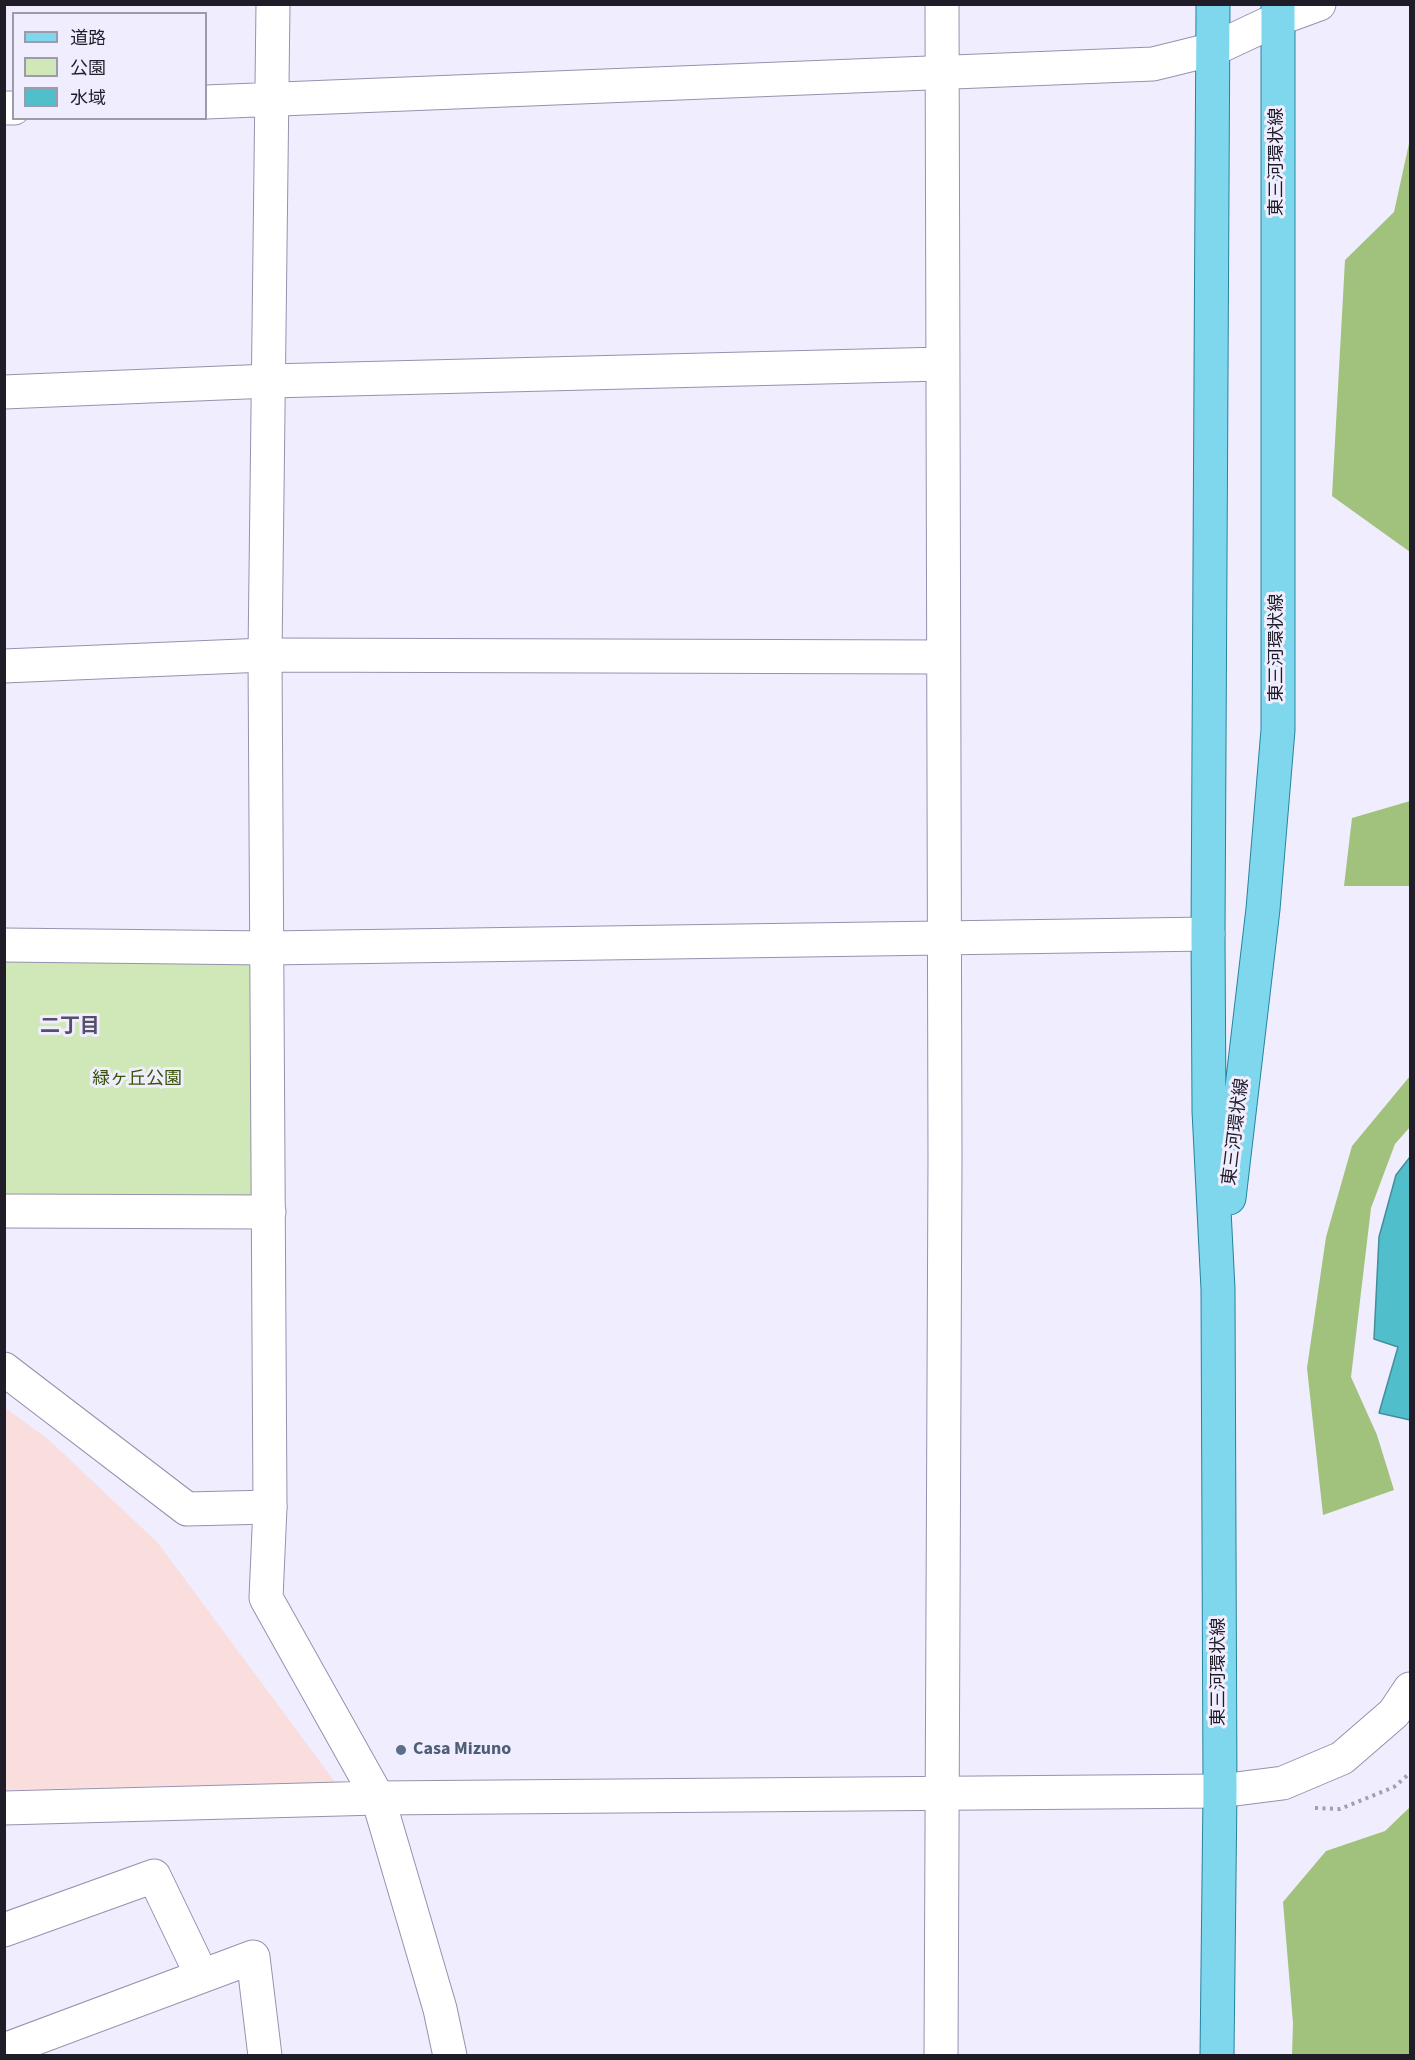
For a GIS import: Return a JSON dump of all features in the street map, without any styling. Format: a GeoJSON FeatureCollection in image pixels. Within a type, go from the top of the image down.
{"type":"FeatureCollection","features":[{"type":"Feature","properties":{"kind":"main road","name":"東三河環状線"},"geometry":{"type":"LineString","coordinates":[[1213,4],[1208,934],[1209,1111],[1218,1289],[1220,1791],[1217,2055]]}},
{"type":"Feature","properties":{"kind":"main road","name":"東三河環状線"},"geometry":{"type":"LineString","coordinates":[[1218,1289],[1263,909],[1278,730],[1278,12]]}},
{"type":"Feature","properties":{"kind":"street"},"geometry":{"type":"LineString","coordinates":[[273,4],[274,100],[265,655],[270,1507],[266,1598],[378,1798],[440,2009],[450,2055]]}},
{"type":"Feature","properties":{"kind":"street"},"geometry":{"type":"LineString","coordinates":[[941,2055],[944,1794],[942,4]]}},
{"type":"Feature","properties":{"kind":"street"},"geometry":{"type":"LineString","coordinates":[[207,102],[941,70],[1154,64],[1214,49],[1278,12],[1319,4]]}},
{"type":"Feature","properties":{"kind":"street"},"geometry":{"type":"LineString","coordinates":[[4,392],[270,381],[942,364]]}},
{"type":"Feature","properties":{"kind":"street"},"geometry":{"type":"LineString","coordinates":[[4,666],[265,655],[943,657]]}},
{"type":"Feature","properties":{"kind":"street"},"geometry":{"type":"LineString","coordinates":[[4,945],[268,948],[1208,934]]}},
{"type":"Feature","properties":{"kind":"street"},"geometry":{"type":"LineString","coordinates":[[4,1211],[269,1212]]}},
{"type":"Feature","properties":{"kind":"street"},"geometry":{"type":"LineString","coordinates":[[4,1369],[187,1509],[270,1507]]}},
{"type":"Feature","properties":{"kind":"street"},"geometry":{"type":"LineString","coordinates":[[4,1808],[378,1798],[1220,1791],[1285,1782],[1342,1758],[1394,1713],[1410,1689]]}},
{"type":"Feature","properties":{"kind":"street"},"geometry":{"type":"LineString","coordinates":[[4,1930],[154,1876],[202,1976]]}},
{"type":"Feature","properties":{"kind":"street"},"geometry":{"type":"LineString","coordinates":[[4,2050],[253,1957],[265,2055]]}},
{"type":"Feature","properties":{"kind":"path"},"geometry":{"type":"LineString","coordinates":[[1285,1782],[1298,1808],[1340,1809],[1394,1787],[1410,1773]]}},
{"type":"Feature","properties":{"kind":"shaded area"},"geometry":{"type":"Polygon","coordinates":[[[4,1407],[48,1439],[158,1543],[335,1782],[5,1790],[4,1407]]]}},
{"type":"Feature","properties":{"kind":"green space"},"geometry":{"type":"Polygon","coordinates":[[[1410,139],[1410,552],[1332,496],[1345,260],[1394,212],[1410,139]]]}},
{"type":"Feature","properties":{"kind":"green space"},"geometry":{"type":"Polygon","coordinates":[[[1410,801],[1410,886],[1344,886],[1352,818],[1410,801]]]}},
{"type":"Feature","properties":{"kind":"green space","name":"緑ヶ丘公園"},"geometry":{"type":"Polygon","coordinates":[[[5,945],[268,948],[269,1212],[5,1211],[5,945]]]}},
{"type":"Feature","properties":{"kind":"green space"},"geometry":{"type":"Polygon","coordinates":[[[1410,1076],[1410,1127],[1395,1144],[1371,1208],[1351,1377],[1377,1435],[1394,1490],[1323,1515],[1307,1368],[1326,1237],[1352,1146],[1410,1076]]]}},
{"type":"Feature","properties":{"kind":"green space"},"geometry":{"type":"Polygon","coordinates":[[[1410,1807],[1410,2055],[1292,2055],[1293,2023],[1283,1902],[1326,1851],[1385,1831],[1410,1807]]]}},
{"type":"Feature","properties":{"kind":"water"},"geometry":{"type":"Polygon","coordinates":[[[1410,1157],[1410,1420],[1379,1413],[1398,1347],[1374,1339],[1379,1237],[1396,1175],[1410,1157]]]}},
{"type":"Feature","properties":{"kind":"place","name":"Casa Mizuno"},"geometry":{"type":"Point","coordinates":[401,1750]}},
{"type":"Feature","properties":{"kind":"district","name":"二丁目"},"geometry":{"type":"Point","coordinates":[70,1028]}}]}
